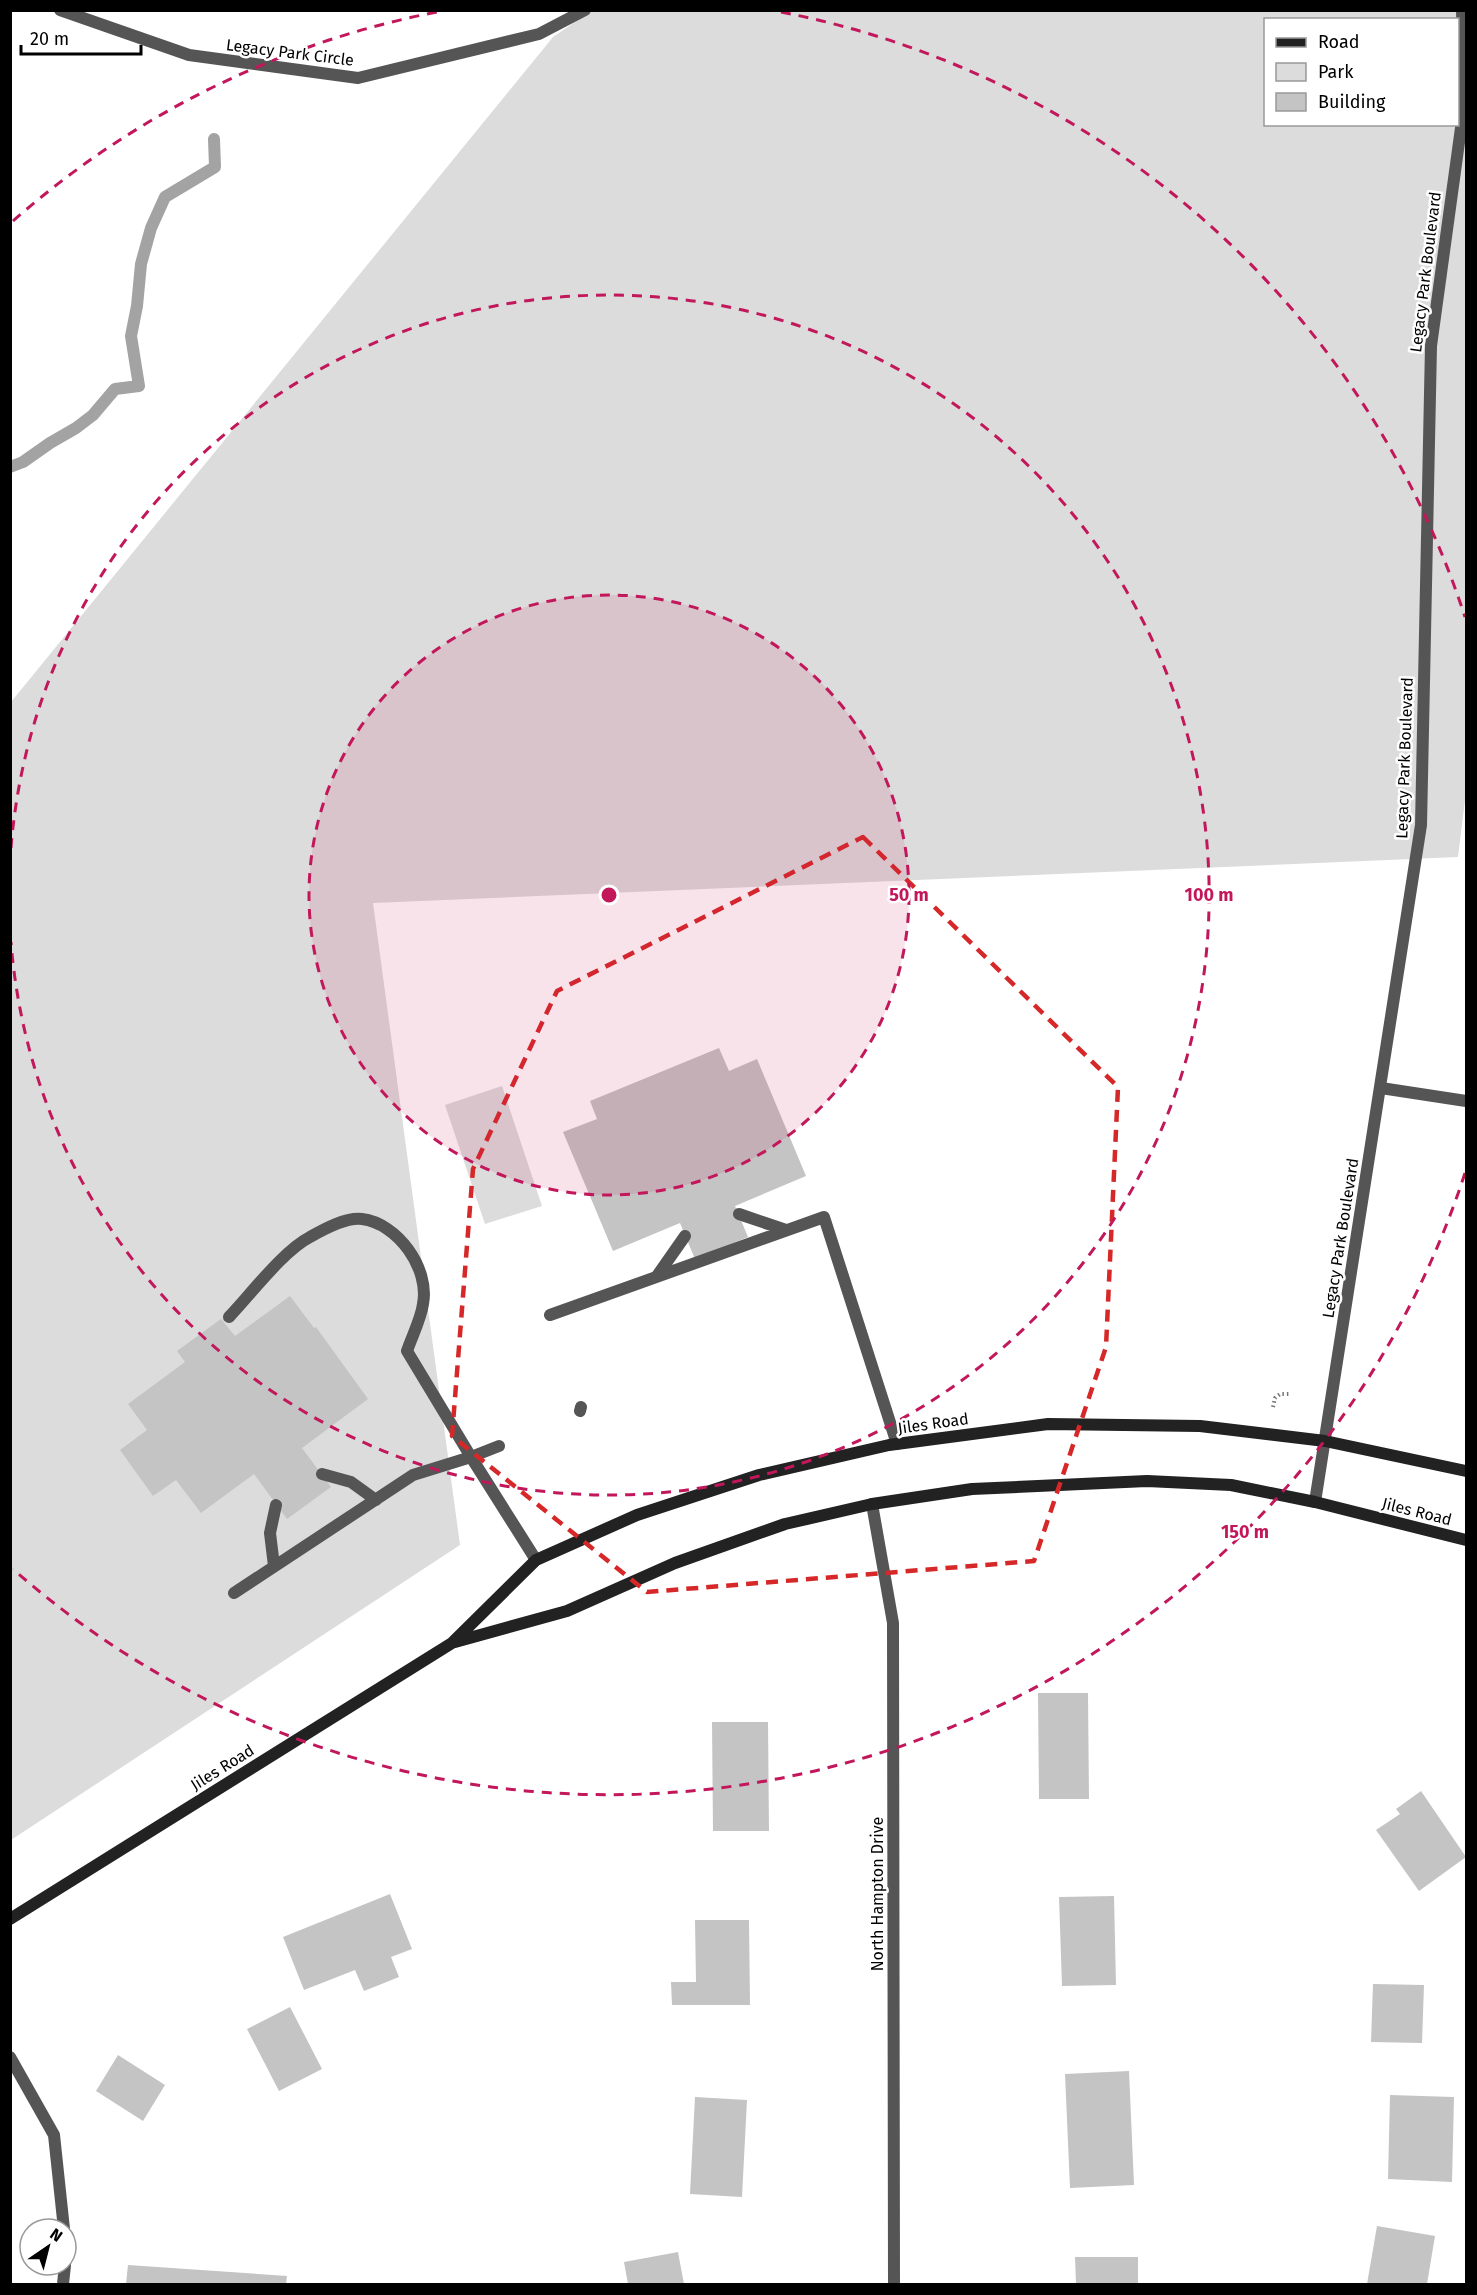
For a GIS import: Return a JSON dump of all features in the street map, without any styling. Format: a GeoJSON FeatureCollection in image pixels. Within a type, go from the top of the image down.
{"type":"FeatureCollection","features":[{"type":"Feature","properties":{"kind":"street","name":"Legacy Park Circle"},"geometry":{"type":"LineString","coordinates":[[60,10],[189,55],[358,78],[539,34],[585,10]]}},
{"type":"Feature","properties":{"kind":"street","name":"Legacy Park Boulevard"},"geometry":{"type":"LineString","coordinates":[[1315,1502],[1421,825],[1431,346],[1464,105],[1462,10]]}},
{"type":"Feature","properties":{"kind":"street"},"geometry":{"type":"LineString","coordinates":[[1381,1088],[1467,1101]]}},
{"type":"Feature","properties":{"kind":"street"},"geometry":{"type":"LineString","coordinates":[[739,1214],[786,1230]]}},
{"type":"Feature","properties":{"kind":"street"},"geometry":{"type":"LineString","coordinates":[[550,1315],[824,1216],[897,1444]]}},
{"type":"Feature","properties":{"kind":"street"},"geometry":{"type":"LineString","coordinates":[[229,1317],[282,1260],[308,1238],[336,1224],[360,1218],[391,1231],[412,1255],[422,1278],[424,1303],[407,1351],[536,1560]]}},
{"type":"Feature","properties":{"kind":"street"},"geometry":{"type":"LineString","coordinates":[[657,1276],[686,1236]]}},
{"type":"Feature","properties":{"kind":"street","name":"Jiles Road"},"geometry":{"type":"LineString","coordinates":[[10,1919],[452,1642],[536,1560],[637,1515],[759,1475],[897,1444],[1048,1424],[1200,1426],[1325,1442],[1467,1471]]}},
{"type":"Feature","properties":{"kind":"street"},"geometry":{"type":"LineString","coordinates":[[234,1593],[413,1475],[499,1446]]}},
{"type":"Feature","properties":{"kind":"street"},"geometry":{"type":"LineString","coordinates":[[322,1474],[351,1482],[375,1500]]}},
{"type":"Feature","properties":{"kind":"street","name":"Jiles Road"},"geometry":{"type":"LineString","coordinates":[[452,1642],[567,1611],[675,1563],[785,1524],[872,1504],[972,1489],[1147,1480],[1230,1485],[1315,1502],[1467,1540]]}},
{"type":"Feature","properties":{"kind":"street","name":"North Hampton Drive"},"geometry":{"type":"LineString","coordinates":[[872,1504],[893,1623],[894,2284]]}},
{"type":"Feature","properties":{"kind":"street"},"geometry":{"type":"LineString","coordinates":[[274,1566],[270,1533],[276,1505]]}},
{"type":"Feature","properties":{"kind":"street"},"geometry":{"type":"LineString","coordinates":[[10,2057],[54,2135],[63,2217]]}},
{"type":"Feature","properties":{"kind":"path"},"geometry":{"type":"LineString","coordinates":[[1273,1408],[1275,1398],[1280,1394],[1290,1394]]}},
{"type":"Feature","properties":{"kind":"highlighted area"},"geometry":{"type":"Polygon","coordinates":[[[863,837],[1118,1087],[1106,1347],[1034,1561],[647,1592],[452,1436],[473,1169],[557,991],[863,837]]]}},
{"type":"Feature","properties":{"kind":"green space"},"geometry":{"type":"Polygon","coordinates":[[[591,11],[1466,11],[1466,792],[1458,857],[373,903],[460,1545],[11,1840],[11,702],[553,37],[591,11]]]}},
{"type":"Feature","properties":{"kind":"green space"},"geometry":{"type":"Polygon","coordinates":[[[502,1086],[542,1206],[485,1224],[445,1105],[502,1086]]]}},
{"type":"Feature","properties":{"kind":"building"},"geometry":{"type":"Polygon","coordinates":[[[719,1048],[729,1071],[757,1059],[806,1176],[735,1206],[748,1237],[695,1259],[680,1223],[613,1251],[563,1132],[597,1119],[590,1101],[719,1048]]]}},
{"type":"Feature","properties":{"kind":"building"},"geometry":{"type":"Polygon","coordinates":[[[290,1296],[314,1328],[316,1327],[368,1399],[302,1448],[331,1487],[287,1519],[254,1474],[201,1513],[176,1480],[153,1496],[120,1450],[147,1430],[128,1404],[185,1362],[177,1351],[221,1319],[235,1336],[290,1296]]]}},
{"type":"Feature","properties":{"kind":"building"},"geometry":{"type":"Polygon","coordinates":[[[1038,1693],[1088,1693],[1089,1799],[1039,1799],[1038,1693]]]}},
{"type":"Feature","properties":{"kind":"building"},"geometry":{"type":"Polygon","coordinates":[[[712,1722],[768,1722],[769,1831],[713,1831],[712,1722]]]}},
{"type":"Feature","properties":{"kind":"building"},"geometry":{"type":"Polygon","coordinates":[[[1421,1791],[1466,1857],[1419,1891],[1376,1830],[1400,1814],[1396,1809],[1421,1791]]]}},
{"type":"Feature","properties":{"kind":"building"},"geometry":{"type":"Polygon","coordinates":[[[390,1894],[412,1949],[391,1957],[399,1977],[364,1991],[355,1970],[304,1990],[283,1937],[390,1894]]]}},
{"type":"Feature","properties":{"kind":"building"},"geometry":{"type":"Polygon","coordinates":[[[1114,1896],[1116,1985],[1062,1986],[1059,1897],[1114,1896]]]}},
{"type":"Feature","properties":{"kind":"building"},"geometry":{"type":"Polygon","coordinates":[[[695,1920],[749,1920],[750,2005],[672,2005],[671,1982],[696,1982],[695,1920]]]}},
{"type":"Feature","properties":{"kind":"building"},"geometry":{"type":"Polygon","coordinates":[[[1373,1984],[1424,1985],[1422,2043],[1371,2042],[1373,1984]]]}},
{"type":"Feature","properties":{"kind":"building"},"geometry":{"type":"Polygon","coordinates":[[[290,2007],[322,2069],[279,2091],[247,2029],[290,2007]]]}},
{"type":"Feature","properties":{"kind":"building"},"geometry":{"type":"Polygon","coordinates":[[[118,2055],[165,2085],[143,2121],[96,2091],[118,2055]]]}},
{"type":"Feature","properties":{"kind":"building"},"geometry":{"type":"Polygon","coordinates":[[[1129,2071],[1134,2185],[1070,2188],[1065,2074],[1129,2071]]]}},
{"type":"Feature","properties":{"kind":"building"},"geometry":{"type":"Polygon","coordinates":[[[1390,2095],[1454,2097],[1452,2182],[1388,2179],[1390,2095]]]}},
{"type":"Feature","properties":{"kind":"building"},"geometry":{"type":"Polygon","coordinates":[[[695,2097],[747,2100],[742,2197],[690,2194],[695,2097]]]}},
{"type":"Feature","properties":{"kind":"building"},"geometry":{"type":"Polygon","coordinates":[[[1377,2226],[1435,2236],[1427,2284],[1367,2284],[1377,2226]]]}},
{"type":"Feature","properties":{"kind":"building"},"geometry":{"type":"Polygon","coordinates":[[[678,2252],[684,2284],[628,2284],[624,2262],[678,2252]]]}},
{"type":"Feature","properties":{"kind":"building"},"geometry":{"type":"Polygon","coordinates":[[[1075,2257],[1138,2257],[1138,2284],[1076,2284],[1075,2257]]]}},
{"type":"Feature","properties":{"kind":"building"},"geometry":{"type":"Polygon","coordinates":[[[128,2265],[287,2276],[286,2284],[126,2284],[128,2265]]]}},
{"type":"Feature","properties":{"kind":"waterway"},"geometry":{"type":"LineString","coordinates":[[10,467],[23,462],[76,428],[93,415],[115,389],[139,386],[131,336],[137,306],[141,264],[151,228],[165,197],[215,167],[214,139]]}}]}
